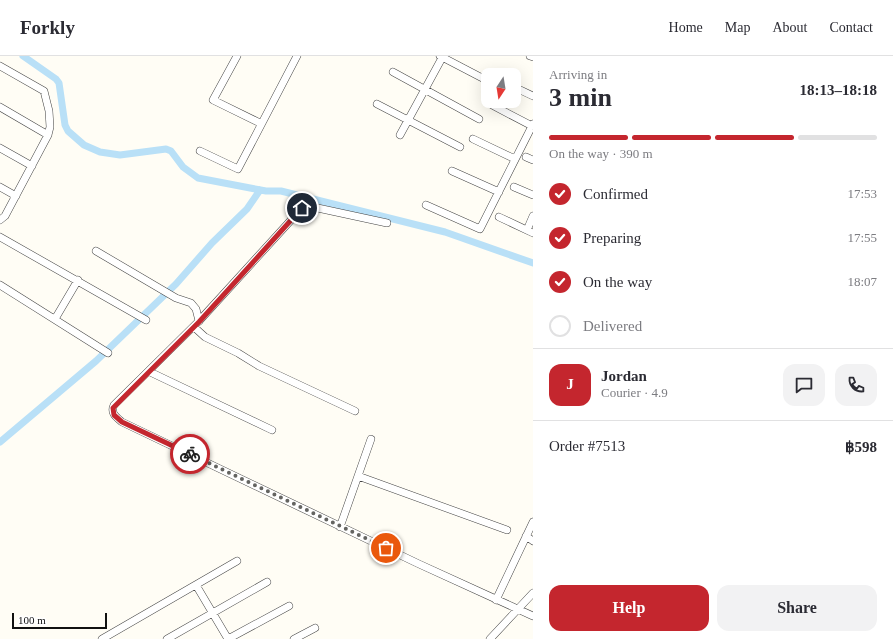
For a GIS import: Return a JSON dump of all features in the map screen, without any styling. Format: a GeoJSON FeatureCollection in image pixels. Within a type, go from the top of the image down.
{"type":"FeatureCollection","features":[{"type":"Feature","properties":{"kind":"street"},"geometry":{"type":"LineString","coordinates":[[237,56],[213,100],[260,123]]}},
{"type":"Feature","properties":{"kind":"street"},"geometry":{"type":"LineString","coordinates":[[200,151],[238,169],[260,123],[297,56]]}},
{"type":"Feature","properties":{"kind":"street"},"geometry":{"type":"LineString","coordinates":[[400,135],[442,56],[481,77]]}},
{"type":"Feature","properties":{"kind":"street"},"geometry":{"type":"LineString","coordinates":[[0,66],[44,91],[50,110],[50,127],[48,135],[5,216],[0,220]]}},
{"type":"Feature","properties":{"kind":"street"},"geometry":{"type":"LineString","coordinates":[[393,72],[479,119]]}},
{"type":"Feature","properties":{"kind":"street"},"geometry":{"type":"LineString","coordinates":[[521,90],[533,96]]}},
{"type":"Feature","properties":{"kind":"street"},"geometry":{"type":"LineString","coordinates":[[377,104],[460,147]]}},
{"type":"Feature","properties":{"kind":"street"},"geometry":{"type":"LineString","coordinates":[[0,108],[48,135]]}},
{"type":"Feature","properties":{"kind":"street"},"geometry":{"type":"LineString","coordinates":[[426,205],[480,229],[533,125],[498,108]]}},
{"type":"Feature","properties":{"kind":"street"},"geometry":{"type":"LineString","coordinates":[[473,139],[515,159]]}},
{"type":"Feature","properties":{"kind":"street"},"geometry":{"type":"LineString","coordinates":[[0,148],[32,166]]}},
{"type":"Feature","properties":{"kind":"street"},"geometry":{"type":"LineString","coordinates":[[526,157],[533,160]]}},
{"type":"Feature","properties":{"kind":"street"},"geometry":{"type":"LineString","coordinates":[[452,171],[499,192]]}},
{"type":"Feature","properties":{"kind":"street"},"geometry":{"type":"LineString","coordinates":[[0,187],[16,196]]}},
{"type":"Feature","properties":{"kind":"street"},"geometry":{"type":"LineString","coordinates":[[514,187],[533,195]]}},
{"type":"Feature","properties":{"kind":"street"},"geometry":{"type":"LineString","coordinates":[[387,223],[312,207],[302,208],[196,324],[150,372],[114,405],[112,411],[116,418],[340,526],[533,616]]}},
{"type":"Feature","properties":{"kind":"street"},"geometry":{"type":"LineString","coordinates":[[499,217],[530,232],[533,216]]}},
{"type":"Feature","properties":{"kind":"street"},"geometry":{"type":"LineString","coordinates":[[0,237],[146,320]]}},
{"type":"Feature","properties":{"kind":"street"},"geometry":{"type":"LineString","coordinates":[[96,251],[176,298],[191,303],[196,309],[196,324],[205,337],[238,352],[259,366],[355,411]]}},
{"type":"Feature","properties":{"kind":"street"},"geometry":{"type":"LineString","coordinates":[[55,320],[78,280]]}},
{"type":"Feature","properties":{"kind":"street"},"geometry":{"type":"LineString","coordinates":[[0,285],[108,352]]}},
{"type":"Feature","properties":{"kind":"street"},"geometry":{"type":"LineString","coordinates":[[150,372],[272,430]]}},
{"type":"Feature","properties":{"kind":"street"},"geometry":{"type":"LineString","coordinates":[[340,526],[371,439]]}},
{"type":"Feature","properties":{"kind":"street"},"geometry":{"type":"LineString","coordinates":[[358,476],[507,530]]}},
{"type":"Feature","properties":{"kind":"street"},"geometry":{"type":"LineString","coordinates":[[496,600],[533,522]]}},
{"type":"Feature","properties":{"kind":"street"},"geometry":{"type":"LineString","coordinates":[[526,536],[533,541]]}},
{"type":"Feature","properties":{"kind":"street"},"geometry":{"type":"LineString","coordinates":[[102,639],[237,560]]}},
{"type":"Feature","properties":{"kind":"street"},"geometry":{"type":"LineString","coordinates":[[167,639],[267,582]]}},
{"type":"Feature","properties":{"kind":"street"},"geometry":{"type":"LineString","coordinates":[[196,585],[228,639],[289,606]]}},
{"type":"Feature","properties":{"kind":"street"},"geometry":{"type":"LineString","coordinates":[[493,638],[533,593]]}},
{"type":"Feature","properties":{"kind":"street"},"geometry":{"type":"LineString","coordinates":[[294,639],[315,628]]}},
{"type":"Feature","properties":{"kind":"waterway"},"geometry":{"type":"LineString","coordinates":[[23,56],[56,79],[59,83],[65,125],[68,131],[84,145],[100,152],[120,155],[166,149],[171,151],[183,167],[198,178],[266,191],[281,191],[445,232],[533,263]]}},
{"type":"Feature","properties":{"kind":"waterway"},"geometry":{"type":"LineString","coordinates":[[0,442],[96,361],[176,284],[212,243],[247,209],[260,190]]}},
{"type":"Feature","properties":{"kind":"way so far"},"geometry":{"type":"LineString","coordinates":[[190,454],[386,548]]}},
{"type":"Feature","properties":{"kind":"route"},"geometry":{"type":"LineString","coordinates":[[190,454],[122,422],[116,418],[112,411],[114,405],[150,372],[199,322],[302,208]]}}]}
